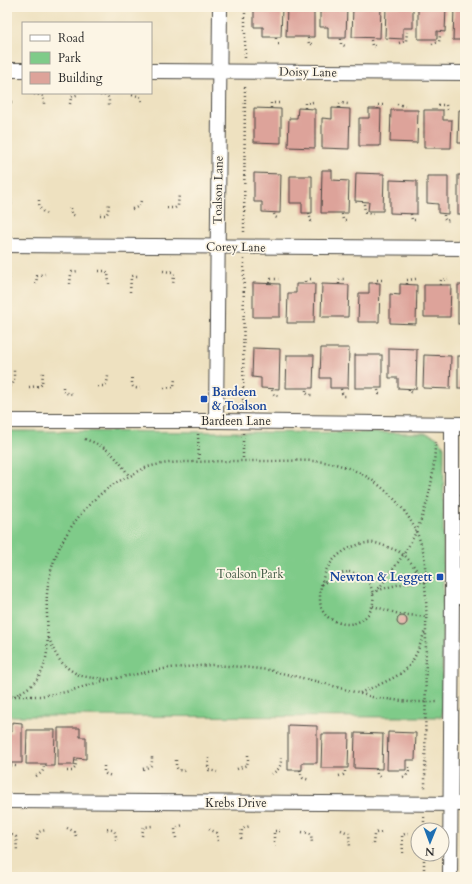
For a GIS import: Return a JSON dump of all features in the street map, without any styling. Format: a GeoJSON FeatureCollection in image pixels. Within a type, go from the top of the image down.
{"type":"FeatureCollection","features":[{"type":"Feature","properties":{"kind":"street","name":"Toalson Lane"},"geometry":{"type":"LineString","coordinates":[[216,421],[220,7]]}},
{"type":"Feature","properties":{"kind":"street"},"geometry":{"type":"LineString","coordinates":[[7,70],[22,70]]}},
{"type":"Feature","properties":{"kind":"street","name":"Doisy Lane"},"geometry":{"type":"LineString","coordinates":[[152,71],[465,73]]}},
{"type":"Feature","properties":{"kind":"street","name":"Corey Lane"},"geometry":{"type":"LineString","coordinates":[[7,245],[465,248]]}},
{"type":"Feature","properties":{"kind":"street","name":"Bardeen Lane"},"geometry":{"type":"LineString","coordinates":[[7,421],[216,421],[459,424]]}},
{"type":"Feature","properties":{"kind":"street"},"geometry":{"type":"LineString","coordinates":[[450,877],[451,804],[459,597],[459,424]]}},
{"type":"Feature","properties":{"kind":"street","name":"Krebs Drive"},"geometry":{"type":"LineString","coordinates":[[7,801],[465,804]]}},
{"type":"Feature","properties":{"kind":"path"},"geometry":{"type":"LineString","coordinates":[[245,7],[245,62]]}},
{"type":"Feature","properties":{"kind":"path"},"geometry":{"type":"LineString","coordinates":[[399,43],[406,41],[407,32]]}},
{"type":"Feature","properties":{"kind":"path"},"geometry":{"type":"LineString","coordinates":[[432,44],[438,42],[440,36]]}},
{"type":"Feature","properties":{"kind":"path"},"geometry":{"type":"LineString","coordinates":[[276,38],[276,44],[279,44]]}},
{"type":"Feature","properties":{"kind":"path"},"geometry":{"type":"LineString","coordinates":[[308,38],[310,44],[313,44]]}},
{"type":"Feature","properties":{"kind":"path"},"geometry":{"type":"LineString","coordinates":[[341,39],[341,44],[345,46]]}},
{"type":"Feature","properties":{"kind":"path"},"geometry":{"type":"LineString","coordinates":[[371,40],[372,46],[377,46]]}},
{"type":"Feature","properties":{"kind":"path"},"geometry":{"type":"LineString","coordinates":[[244,237],[245,81]]}},
{"type":"Feature","properties":{"kind":"path"},"geometry":{"type":"LineString","coordinates":[[34,94],[43,96],[44,105]]}},
{"type":"Feature","properties":{"kind":"path"},"geometry":{"type":"LineString","coordinates":[[70,104],[71,96],[79,94]]}},
{"type":"Feature","properties":{"kind":"path"},"geometry":{"type":"LineString","coordinates":[[100,95],[108,96],[108,105]]}},
{"type":"Feature","properties":{"kind":"path"},"geometry":{"type":"LineString","coordinates":[[132,95],[140,97],[142,104]]}},
{"type":"Feature","properties":{"kind":"path"},"geometry":{"type":"LineString","coordinates":[[7,102],[13,102]]}},
{"type":"Feature","properties":{"kind":"path"},"geometry":{"type":"LineString","coordinates":[[270,108],[271,103],[279,102]]}},
{"type":"Feature","properties":{"kind":"path"},"geometry":{"type":"LineString","coordinates":[[305,108],[306,102],[313,102]]}},
{"type":"Feature","properties":{"kind":"path"},"geometry":{"type":"LineString","coordinates":[[339,108],[339,104],[341,103],[348,104]]}},
{"type":"Feature","properties":{"kind":"path"},"geometry":{"type":"LineString","coordinates":[[397,104],[405,106]]}},
{"type":"Feature","properties":{"kind":"path"},"geometry":{"type":"LineString","coordinates":[[378,109],[378,105],[383,105]]}},
{"type":"Feature","properties":{"kind":"path"},"geometry":{"type":"LineString","coordinates":[[438,105],[446,105],[446,110]]}},
{"type":"Feature","properties":{"kind":"path"},"geometry":{"type":"LineString","coordinates":[[167,208],[175,208],[178,206],[179,194]]}},
{"type":"Feature","properties":{"kind":"path"},"geometry":{"type":"LineString","coordinates":[[132,209],[138,208],[141,198]]}},
{"type":"Feature","properties":{"kind":"path"},"geometry":{"type":"LineString","coordinates":[[7,215],[10,211],[11,200]]}},
{"type":"Feature","properties":{"kind":"path"},"geometry":{"type":"LineString","coordinates":[[39,200],[39,207],[46,214]]}},
{"type":"Feature","properties":{"kind":"path"},"geometry":{"type":"LineString","coordinates":[[100,215],[106,215],[108,212],[109,203]]}},
{"type":"Feature","properties":{"kind":"path"},"geometry":{"type":"LineString","coordinates":[[364,204],[365,212],[371,214],[376,213]]}},
{"type":"Feature","properties":{"kind":"path"},"geometry":{"type":"LineString","coordinates":[[70,208],[72,215],[77,216]]}},
{"type":"Feature","properties":{"kind":"path"},"geometry":{"type":"LineString","coordinates":[[309,213],[311,221],[313,221]]}},
{"type":"Feature","properties":{"kind":"path"},"geometry":{"type":"LineString","coordinates":[[274,214],[278,219]]}},
{"type":"Feature","properties":{"kind":"path"},"geometry":{"type":"LineString","coordinates":[[342,214],[344,220],[346,220]]}},
{"type":"Feature","properties":{"kind":"path"},"geometry":{"type":"LineString","coordinates":[[411,214],[412,220],[415,220]]}},
{"type":"Feature","properties":{"kind":"path"},"geometry":{"type":"LineString","coordinates":[[444,215],[446,220],[449,220]]}},
{"type":"Feature","properties":{"kind":"path"},"geometry":{"type":"LineString","coordinates":[[243,412],[244,257]]}},
{"type":"Feature","properties":{"kind":"path"},"geometry":{"type":"LineString","coordinates":[[7,271],[9,279]]}},
{"type":"Feature","properties":{"kind":"path"},"geometry":{"type":"LineString","coordinates":[[99,271],[108,273],[108,284]]}},
{"type":"Feature","properties":{"kind":"path"},"geometry":{"type":"LineString","coordinates":[[164,271],[173,272],[173,284]]}},
{"type":"Feature","properties":{"kind":"path"},"geometry":{"type":"LineString","coordinates":[[70,284],[72,272],[78,272]]}},
{"type":"Feature","properties":{"kind":"path"},"geometry":{"type":"LineString","coordinates":[[36,284],[37,276],[45,274]]}},
{"type":"Feature","properties":{"kind":"path"},"geometry":{"type":"LineString","coordinates":[[130,292],[131,278],[134,276],[140,276]]}},
{"type":"Feature","properties":{"kind":"path"},"geometry":{"type":"LineString","coordinates":[[270,283],[271,279],[279,279]]}},
{"type":"Feature","properties":{"kind":"path"},"geometry":{"type":"LineString","coordinates":[[305,282],[305,279],[312,279]]}},
{"type":"Feature","properties":{"kind":"path"},"geometry":{"type":"LineString","coordinates":[[339,284],[340,280],[346,279]]}},
{"type":"Feature","properties":{"kind":"path"},"geometry":{"type":"LineString","coordinates":[[407,284],[407,280],[416,279]]}},
{"type":"Feature","properties":{"kind":"path"},"geometry":{"type":"LineString","coordinates":[[440,284],[441,280],[448,279]]}},
{"type":"Feature","properties":{"kind":"path"},"geometry":{"type":"LineString","coordinates":[[376,283],[377,280],[382,280]]}},
{"type":"Feature","properties":{"kind":"path"},"geometry":{"type":"LineString","coordinates":[[7,388],[12,386],[14,380],[14,368]]}},
{"type":"Feature","properties":{"kind":"path"},"geometry":{"type":"LineString","coordinates":[[29,387],[40,386],[42,384],[43,372]]}},
{"type":"Feature","properties":{"kind":"path"},"geometry":{"type":"LineString","coordinates":[[98,386],[104,386],[107,383],[108,376]]}},
{"type":"Feature","properties":{"kind":"path"},"geometry":{"type":"LineString","coordinates":[[132,378],[134,387],[140,388]]}},
{"type":"Feature","properties":{"kind":"path"},"geometry":{"type":"LineString","coordinates":[[164,388],[174,388],[175,378]]}},
{"type":"Feature","properties":{"kind":"path"},"geometry":{"type":"LineString","coordinates":[[63,387],[63,391],[66,394],[73,394]]}},
{"type":"Feature","properties":{"kind":"path"},"geometry":{"type":"LineString","coordinates":[[341,389],[344,396],[346,396]]}},
{"type":"Feature","properties":{"kind":"path"},"geometry":{"type":"LineString","coordinates":[[409,389],[414,394]]}},
{"type":"Feature","properties":{"kind":"path"},"geometry":{"type":"LineString","coordinates":[[272,390],[274,395],[278,396]]}},
{"type":"Feature","properties":{"kind":"path"},"geometry":{"type":"LineString","coordinates":[[306,390],[306,393],[313,395]]}},
{"type":"Feature","properties":{"kind":"path"},"geometry":{"type":"LineString","coordinates":[[378,390],[379,394],[381,394]]}},
{"type":"Feature","properties":{"kind":"path"},"geometry":{"type":"LineString","coordinates":[[198,432],[199,461]]}},
{"type":"Feature","properties":{"kind":"path"},"geometry":{"type":"LineString","coordinates":[[243,433],[244,461]]}},
{"type":"Feature","properties":{"kind":"path"},"geometry":{"type":"LineString","coordinates":[[85,439],[98,444],[111,453],[129,476]]}},
{"type":"Feature","properties":{"kind":"path"},"geometry":{"type":"LineString","coordinates":[[373,594],[404,555],[423,515],[432,481],[435,442]]}},
{"type":"Feature","properties":{"kind":"path"},"geometry":{"type":"LineString","coordinates":[[14,696],[34,683],[42,672],[45,663],[48,636],[47,595],[51,568],[63,540],[78,517],[102,492],[113,484],[148,467],[172,462],[244,461],[317,462],[334,464],[364,474],[376,482],[399,503],[411,519],[423,552],[426,574],[427,617],[425,795]]}},
{"type":"Feature","properties":{"kind":"path"},"geometry":{"type":"LineString","coordinates":[[321,585],[343,573],[356,573],[364,578],[369,584],[373,594],[373,606],[364,618],[357,623],[350,625],[337,623],[328,617],[322,610],[320,600],[321,585],[324,574],[333,561],[344,551],[363,543],[374,543],[396,550],[410,561],[425,582]]}},
{"type":"Feature","properties":{"kind":"path"},"geometry":{"type":"LineString","coordinates":[[376,591],[396,585],[425,582]]}},
{"type":"Feature","properties":{"kind":"path"},"geometry":{"type":"LineString","coordinates":[[373,606],[399,614],[427,617]]}},
{"type":"Feature","properties":{"kind":"path"},"geometry":{"type":"LineString","coordinates":[[360,693],[393,678],[406,669],[420,645],[426,626]]}},
{"type":"Feature","properties":{"kind":"path"},"geometry":{"type":"LineString","coordinates":[[48,636],[54,652],[59,660],[67,667],[86,677],[106,680]]}},
{"type":"Feature","properties":{"kind":"path"},"geometry":{"type":"LineString","coordinates":[[7,697],[40,696],[66,692],[106,680],[169,668],[213,665],[269,670],[380,699],[409,702],[442,702]]}},
{"type":"Feature","properties":{"kind":"path"},"geometry":{"type":"LineString","coordinates":[[237,769],[247,765],[248,755]]}},
{"type":"Feature","properties":{"kind":"path"},"geometry":{"type":"LineString","coordinates":[[143,769],[151,766],[152,757]]}},
{"type":"Feature","properties":{"kind":"path"},"geometry":{"type":"LineString","coordinates":[[67,771],[76,768],[77,758]]}},
{"type":"Feature","properties":{"kind":"path"},"geometry":{"type":"LineString","coordinates":[[209,758],[209,770],[217,772]]}},
{"type":"Feature","properties":{"kind":"path"},"geometry":{"type":"LineString","coordinates":[[271,774],[279,768],[281,758]]}},
{"type":"Feature","properties":{"kind":"path"},"geometry":{"type":"LineString","coordinates":[[176,760],[178,770],[185,771]]}},
{"type":"Feature","properties":{"kind":"path"},"geometry":{"type":"LineString","coordinates":[[36,776],[41,774],[44,769],[44,764]]}},
{"type":"Feature","properties":{"kind":"path"},"geometry":{"type":"LineString","coordinates":[[403,777],[408,774],[409,764]]}},
{"type":"Feature","properties":{"kind":"path"},"geometry":{"type":"LineString","coordinates":[[7,765],[16,766]]}},
{"type":"Feature","properties":{"kind":"path"},"geometry":{"type":"LineString","coordinates":[[104,766],[104,772],[112,776]]}},
{"type":"Feature","properties":{"kind":"path"},"geometry":{"type":"LineString","coordinates":[[338,776],[343,776],[345,769]]}},
{"type":"Feature","properties":{"kind":"path"},"geometry":{"type":"LineString","coordinates":[[376,769],[377,774],[381,778]]}},
{"type":"Feature","properties":{"kind":"path"},"geometry":{"type":"LineString","coordinates":[[300,770],[303,778],[310,780]]}},
{"type":"Feature","properties":{"kind":"path"},"geometry":{"type":"LineString","coordinates":[[424,813],[424,822]]}},
{"type":"Feature","properties":{"kind":"path"},"geometry":{"type":"LineString","coordinates":[[176,838],[175,829],[184,825]]}},
{"type":"Feature","properties":{"kind":"path"},"geometry":{"type":"LineString","coordinates":[[142,836],[142,829],[144,827],[152,826]]}},
{"type":"Feature","properties":{"kind":"path"},"geometry":{"type":"LineString","coordinates":[[242,838],[242,830],[250,826]]}},
{"type":"Feature","properties":{"kind":"path"},"geometry":{"type":"LineString","coordinates":[[67,828],[75,832],[76,837]]}},
{"type":"Feature","properties":{"kind":"path"},"geometry":{"type":"LineString","coordinates":[[107,828],[112,829],[115,832],[116,840]]}},
{"type":"Feature","properties":{"kind":"path"},"geometry":{"type":"LineString","coordinates":[[209,829],[217,833],[218,842]]}},
{"type":"Feature","properties":{"kind":"path"},"geometry":{"type":"LineString","coordinates":[[37,839],[37,833],[39,831],[46,830]]}},
{"type":"Feature","properties":{"kind":"path"},"geometry":{"type":"LineString","coordinates":[[340,830],[348,834],[350,847]]}},
{"type":"Feature","properties":{"kind":"path"},"geometry":{"type":"LineString","coordinates":[[274,846],[274,831],[283,831]]}},
{"type":"Feature","properties":{"kind":"path"},"geometry":{"type":"LineString","coordinates":[[302,832],[309,832],[311,834],[312,843]]}},
{"type":"Feature","properties":{"kind":"path"},"geometry":{"type":"LineString","coordinates":[[373,844],[374,835],[382,832]]}},
{"type":"Feature","properties":{"kind":"path"},"geometry":{"type":"LineString","coordinates":[[402,853],[402,835],[408,833]]}},
{"type":"Feature","properties":{"kind":"path"},"geometry":{"type":"LineString","coordinates":[[8,834],[16,837],[17,850]]}},
{"type":"Feature","properties":{"kind":"path"},"geometry":{"type":"LineString","coordinates":[[424,862],[424,877]]}},
{"type":"Feature","properties":{"kind":"green space","name":"Toalson Park"},"geometry":{"type":"Polygon","coordinates":[[[7,431],[425,433],[436,437],[444,447],[442,717],[7,716],[7,431]]]}},
{"type":"Feature","properties":{"kind":"building"},"geometry":{"type":"Polygon","coordinates":[[[254,7],[282,7],[281,37],[263,37],[263,27],[254,27],[254,7]]]}},
{"type":"Feature","properties":{"kind":"building"},"geometry":{"type":"Polygon","coordinates":[[[287,7],[314,7],[314,37],[286,37],[287,7]]]}},
{"type":"Feature","properties":{"kind":"building"},"geometry":{"type":"Polygon","coordinates":[[[320,7],[347,7],[346,38],[328,38],[328,27],[320,27],[320,7]]]}},
{"type":"Feature","properties":{"kind":"building"},"geometry":{"type":"Polygon","coordinates":[[[353,7],[381,7],[380,38],[352,37],[353,7]]]}},
{"type":"Feature","properties":{"kind":"building"},"geometry":{"type":"Polygon","coordinates":[[[386,7],[413,7],[413,28],[403,28],[403,39],[385,38],[386,7]]]}},
{"type":"Feature","properties":{"kind":"building"},"geometry":{"type":"Polygon","coordinates":[[[418,7],[446,7],[445,32],[437,31],[437,39],[418,39],[418,7]]]}},
{"type":"Feature","properties":{"kind":"building"},"geometry":{"type":"Polygon","coordinates":[[[454,7],[465,7],[465,29],[463,29],[463,40],[453,40],[454,7]]]}},
{"type":"Feature","properties":{"kind":"building"},"geometry":{"type":"Polygon","coordinates":[[[254,108],[281,109],[281,143],[254,142],[254,108]]]}},
{"type":"Feature","properties":{"kind":"building"},"geometry":{"type":"Polygon","coordinates":[[[298,108],[315,109],[315,148],[288,147],[289,118],[297,118],[298,108]]]}},
{"type":"Feature","properties":{"kind":"building"},"geometry":{"type":"Polygon","coordinates":[[[332,108],[350,109],[349,149],[322,148],[322,118],[332,119],[332,108]]]}},
{"type":"Feature","properties":{"kind":"building"},"geometry":{"type":"Polygon","coordinates":[[[369,109],[381,109],[380,146],[359,146],[359,118],[369,118],[369,109]]]}},
{"type":"Feature","properties":{"kind":"building"},"geometry":{"type":"Polygon","coordinates":[[[391,110],[418,110],[417,143],[390,142],[391,110]]]}},
{"type":"Feature","properties":{"kind":"building"},"geometry":{"type":"Polygon","coordinates":[[[424,110],[443,110],[443,120],[452,120],[451,148],[424,148],[424,110]]]}},
{"type":"Feature","properties":{"kind":"building"},"geometry":{"type":"Polygon","coordinates":[[[459,110],[465,110],[465,143],[458,143],[459,110]]]}},
{"type":"Feature","properties":{"kind":"building"},"geometry":{"type":"Polygon","coordinates":[[[322,170],[332,170],[332,180],[349,181],[348,213],[321,213],[322,170]]]}},
{"type":"Feature","properties":{"kind":"building"},"geometry":{"type":"Polygon","coordinates":[[[254,173],[281,174],[280,213],[262,212],[262,202],[254,202],[254,173]]]}},
{"type":"Feature","properties":{"kind":"building"},"geometry":{"type":"Polygon","coordinates":[[[356,173],[384,174],[383,211],[368,211],[369,202],[355,201],[356,173]]]}},
{"type":"Feature","properties":{"kind":"building"},"geometry":{"type":"Polygon","coordinates":[[[458,175],[465,175],[465,214],[458,214],[458,175]]]}},
{"type":"Feature","properties":{"kind":"building"},"geometry":{"type":"Polygon","coordinates":[[[290,176],[312,176],[312,213],[302,213],[302,203],[290,203],[290,176]]]}},
{"type":"Feature","properties":{"kind":"building"},"geometry":{"type":"Polygon","coordinates":[[[427,176],[448,176],[448,214],[438,213],[438,204],[427,203],[427,176]]]}},
{"type":"Feature","properties":{"kind":"building"},"geometry":{"type":"Polygon","coordinates":[[[390,180],[417,181],[417,214],[390,213],[390,180]]]}},
{"type":"Feature","properties":{"kind":"building"},"geometry":{"type":"Polygon","coordinates":[[[253,283],[280,284],[280,317],[253,317],[253,283]]]}},
{"type":"Feature","properties":{"kind":"building"},"geometry":{"type":"Polygon","coordinates":[[[369,283],[380,283],[379,322],[358,322],[359,293],[369,293],[369,283]]]}},
{"type":"Feature","properties":{"kind":"building"},"geometry":{"type":"Polygon","coordinates":[[[296,284],[315,284],[314,323],[287,323],[288,293],[296,293],[296,284]]]}},
{"type":"Feature","properties":{"kind":"building"},"geometry":{"type":"Polygon","coordinates":[[[322,284],[349,285],[348,317],[321,317],[322,284]]]}},
{"type":"Feature","properties":{"kind":"building"},"geometry":{"type":"Polygon","coordinates":[[[400,284],[417,285],[416,324],[390,323],[390,294],[400,295],[400,284]]]}},
{"type":"Feature","properties":{"kind":"building"},"geometry":{"type":"Polygon","coordinates":[[[424,285],[451,285],[450,317],[424,317],[424,285]]]}},
{"type":"Feature","properties":{"kind":"building"},"geometry":{"type":"Polygon","coordinates":[[[458,285],[465,285],[465,324],[458,324],[458,285]]]}},
{"type":"Feature","properties":{"kind":"building"},"geometry":{"type":"Polygon","coordinates":[[[253,348],[280,349],[279,389],[261,388],[261,378],[252,377],[253,348]]]}},
{"type":"Feature","properties":{"kind":"building"},"geometry":{"type":"Polygon","coordinates":[[[321,348],[349,348],[348,388],[330,388],[330,378],[320,378],[321,348]]]}},
{"type":"Feature","properties":{"kind":"building"},"geometry":{"type":"Polygon","coordinates":[[[389,348],[417,349],[416,389],[398,388],[398,378],[389,378],[389,348]]]}},
{"type":"Feature","properties":{"kind":"building"},"geometry":{"type":"Polygon","coordinates":[[[287,355],[314,355],[313,388],[286,388],[287,355]]]}},
{"type":"Feature","properties":{"kind":"building"},"geometry":{"type":"Polygon","coordinates":[[[355,355],[382,355],[382,388],[355,388],[355,355]]]}},
{"type":"Feature","properties":{"kind":"building"},"geometry":{"type":"Polygon","coordinates":[[[424,355],[451,356],[450,389],[423,388],[424,355]]]}},
{"type":"Feature","properties":{"kind":"building"},"geometry":{"type":"Polygon","coordinates":[[[458,356],[465,356],[465,388],[458,388],[458,356]]]}},
{"type":"Feature","properties":{"kind":"building"},"geometry":{"type":"Polygon","coordinates":[[[400,616],[404,616],[406,617],[406,625],[400,626],[397,623],[397,619],[400,616]]]}},
{"type":"Feature","properties":{"kind":"building"},"geometry":{"type":"Polygon","coordinates":[[[12,722],[22,723],[22,763],[7,763],[7,732],[12,732],[12,722]]]}},
{"type":"Feature","properties":{"kind":"building"},"geometry":{"type":"Polygon","coordinates":[[[288,725],[317,726],[317,763],[302,763],[302,770],[288,770],[288,725]]]}},
{"type":"Feature","properties":{"kind":"building"},"geometry":{"type":"Polygon","coordinates":[[[58,728],[80,728],[80,737],[86,737],[86,759],[75,758],[74,765],[58,765],[58,728]]]}},
{"type":"Feature","properties":{"kind":"building"},"geometry":{"type":"Polygon","coordinates":[[[27,730],[55,730],[54,766],[46,766],[46,764],[26,764],[27,730]]]}},
{"type":"Feature","properties":{"kind":"building"},"geometry":{"type":"Polygon","coordinates":[[[388,732],[416,733],[415,760],[406,760],[406,770],[387,770],[388,732]]]}},
{"type":"Feature","properties":{"kind":"building"},"geometry":{"type":"Polygon","coordinates":[[[355,733],[383,734],[382,769],[354,768],[355,733]]]}},
{"type":"Feature","properties":{"kind":"building"},"geometry":{"type":"Polygon","coordinates":[[[322,734],[349,734],[348,768],[321,768],[322,734]]]}},
{"type":"Feature","properties":{"kind":"place","name":"Bardeen & Toalson"},"geometry":{"type":"Point","coordinates":[204,399]}},
{"type":"Feature","properties":{"kind":"place","name":"Newton & Leggett"},"geometry":{"type":"Point","coordinates":[440,577]}}]}
